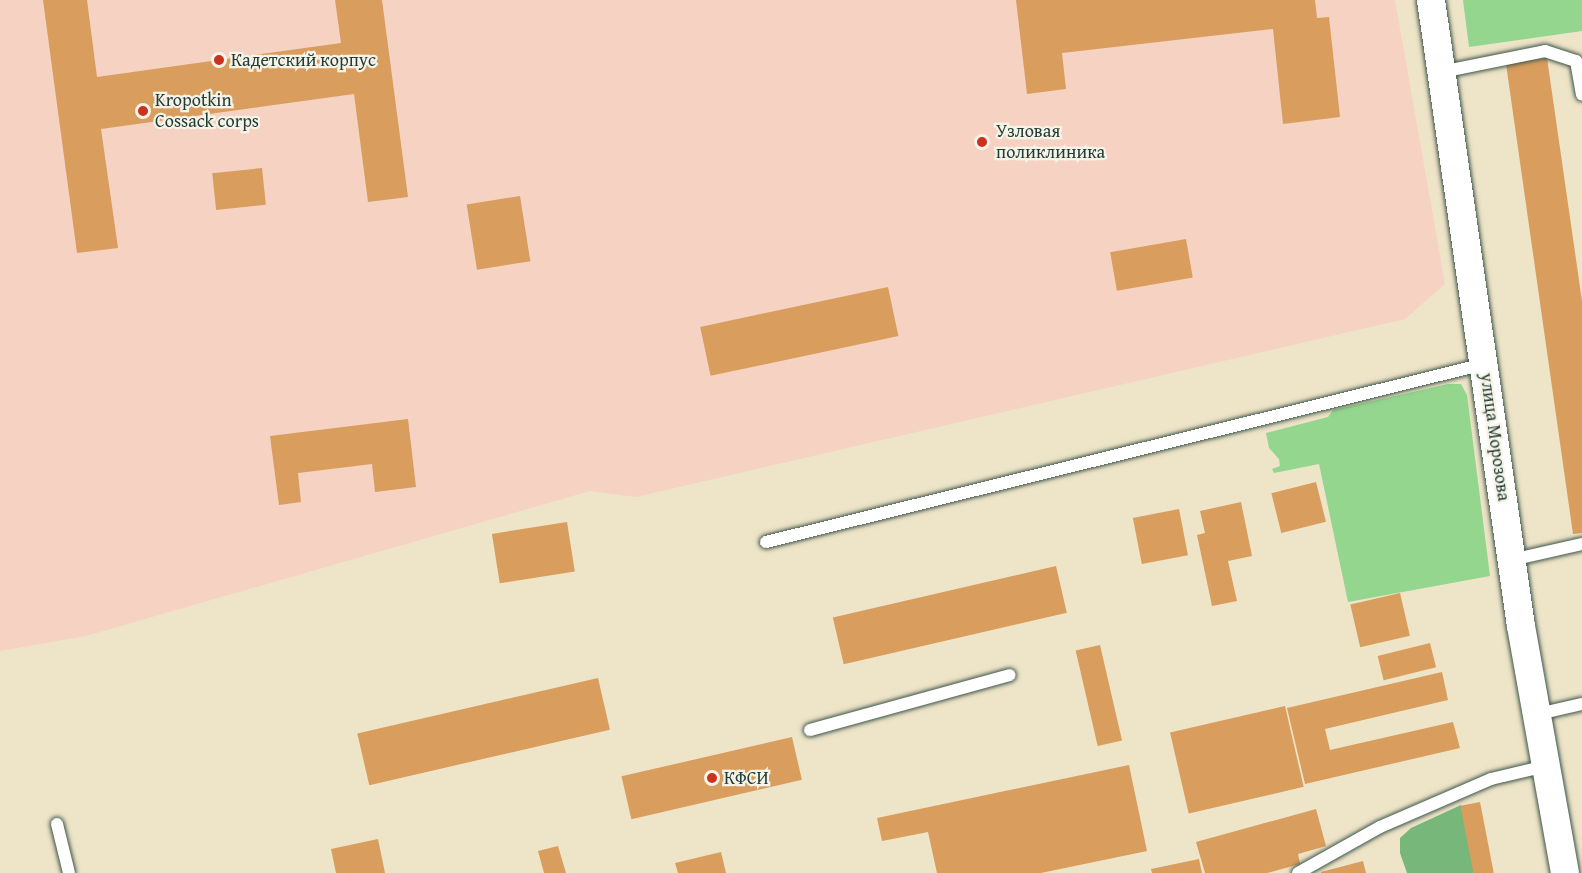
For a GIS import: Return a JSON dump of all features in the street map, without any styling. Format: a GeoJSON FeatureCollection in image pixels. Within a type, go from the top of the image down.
{"type":"FeatureCollection","features":[{"type":"Feature","properties":{"kind":"street","name":"улица Морозова"},"geometry":{"type":"LineString","coordinates":[[1431,0],[1512,560],[1565,873]]}},
{"type":"Feature","properties":{"kind":"lane"},"geometry":{"type":"LineString","coordinates":[[1440,72],[1545,51],[1576,61],[1582,94]]}},
{"type":"Feature","properties":{"kind":"lane"},"geometry":{"type":"LineString","coordinates":[[766,542],[1485,363]]}},
{"type":"Feature","properties":{"kind":"lane"},"geometry":{"type":"LineString","coordinates":[[1512,560],[1582,544]]}},
{"type":"Feature","properties":{"kind":"lane"},"geometry":{"type":"LineString","coordinates":[[810,730],[1010,675]]}},
{"type":"Feature","properties":{"kind":"lane"},"geometry":{"type":"LineString","coordinates":[[1538,714],[1582,704]]}},
{"type":"Feature","properties":{"kind":"lane"},"geometry":{"type":"LineString","coordinates":[[1298,873],[1380,827],[1491,778],[1546,766]]}},
{"type":"Feature","properties":{"kind":"lane"},"geometry":{"type":"LineString","coordinates":[[57,824],[69,873]]}},
{"type":"Feature","properties":{"kind":"shaded area"},"geometry":{"type":"Polygon","coordinates":[[[0,0],[1395,0],[1445,284],[1405,319],[636,497],[590,491],[86,636],[0,651],[0,0]]]}},
{"type":"Feature","properties":{"kind":"green space"},"geometry":{"type":"Polygon","coordinates":[[[1463,0],[1582,0],[1582,31],[1469,47],[1463,0]]]}},
{"type":"Feature","properties":{"kind":"green space"},"geometry":{"type":"Polygon","coordinates":[[[1448,384],[1461,384],[1467,395],[1490,576],[1348,602],[1319,464],[1274,473],[1272,469],[1280,466],[1279,459],[1269,448],[1266,433],[1328,417],[1333,410],[1448,384]]]}},
{"type":"Feature","properties":{"kind":"green space"},"geometry":{"type":"Polygon","coordinates":[[[1461,805],[1474,873],[1407,873],[1400,853],[1400,838],[1411,828],[1461,805]]]}},
{"type":"Feature","properties":{"kind":"building","name":"Kropotkin Cossack corps"},"geometry":{"type":"Polygon","coordinates":[[[43,0],[87,0],[97,77],[341,43],[335,0],[382,0],[408,197],[368,202],[354,94],[101,129],[118,248],[77,253],[43,0]]]}},
{"type":"Feature","properties":{"kind":"building"},"geometry":{"type":"Polygon","coordinates":[[[1016,0],[1315,0],[1317,18],[1329,17],[1340,117],[1283,124],[1273,29],[1062,53],[1066,89],[1027,94],[1016,0]]]}},
{"type":"Feature","properties":{"kind":"building"},"geometry":{"type":"Polygon","coordinates":[[[1547,58],[1582,301],[1582,533],[1573,534],[1506,64],[1547,58]]]}},
{"type":"Feature","properties":{"kind":"building"},"geometry":{"type":"Polygon","coordinates":[[[262,168],[266,205],[216,210],[212,173],[262,168]]]}},
{"type":"Feature","properties":{"kind":"building"},"geometry":{"type":"Polygon","coordinates":[[[520,196],[530,261],[477,270],[467,204],[520,196]]]}},
{"type":"Feature","properties":{"kind":"building"},"geometry":{"type":"Polygon","coordinates":[[[1186,239],[1193,277],[1117,291],[1110,252],[1186,239]]]}},
{"type":"Feature","properties":{"kind":"building"},"geometry":{"type":"Polygon","coordinates":[[[888,287],[898,336],[711,376],[700,327],[888,287]]]}},
{"type":"Feature","properties":{"kind":"building"},"geometry":{"type":"Polygon","coordinates":[[[408,419],[416,487],[375,492],[372,464],[298,473],[301,502],[279,505],[270,436],[408,419]]]}},
{"type":"Feature","properties":{"kind":"building"},"geometry":{"type":"Polygon","coordinates":[[[1316,482],[1326,522],[1281,533],[1271,493],[1316,482]]]}},
{"type":"Feature","properties":{"kind":"building"},"geometry":{"type":"Polygon","coordinates":[[[1241,502],[1252,556],[1228,561],[1237,601],[1212,606],[1197,535],[1205,533],[1200,511],[1241,502]]]}},
{"type":"Feature","properties":{"kind":"building"},"geometry":{"type":"Polygon","coordinates":[[[1179,509],[1188,555],[1142,564],[1133,518],[1179,509]]]}},
{"type":"Feature","properties":{"kind":"building"},"geometry":{"type":"Polygon","coordinates":[[[567,522],[575,571],[500,583],[492,534],[567,522]]]}},
{"type":"Feature","properties":{"kind":"building"},"geometry":{"type":"Polygon","coordinates":[[[1056,566],[1067,613],[844,664],[833,618],[1056,566]]]}},
{"type":"Feature","properties":{"kind":"building"},"geometry":{"type":"Polygon","coordinates":[[[1400,593],[1410,636],[1360,647],[1350,604],[1400,593]]]}},
{"type":"Feature","properties":{"kind":"building"},"geometry":{"type":"Polygon","coordinates":[[[1430,643],[1436,667],[1384,680],[1378,656],[1430,643]]]}},
{"type":"Feature","properties":{"kind":"building"},"geometry":{"type":"Polygon","coordinates":[[[1100,645],[1122,740],[1098,746],[1076,651],[1100,645]]]}},
{"type":"Feature","properties":{"kind":"building"},"geometry":{"type":"Polygon","coordinates":[[[1442,672],[1448,700],[1325,729],[1330,750],[1453,722],[1460,748],[1305,784],[1287,708],[1442,672]]]}},
{"type":"Feature","properties":{"kind":"building"},"geometry":{"type":"Polygon","coordinates":[[[598,678],[610,730],[369,785],[357,734],[598,678]]]}},
{"type":"Feature","properties":{"kind":"building"},"geometry":{"type":"Polygon","coordinates":[[[1285,706],[1304,787],[1189,813],[1170,733],[1285,706]]]}},
{"type":"Feature","properties":{"kind":"building","name":"КФСИ"},"geometry":{"type":"Polygon","coordinates":[[[792,737],[802,780],[631,819],[621,776],[792,737]]]}},
{"type":"Feature","properties":{"kind":"building"},"geometry":{"type":"Polygon","coordinates":[[[1129,765],[1147,851],[1041,873],[937,873],[928,832],[882,841],[877,818],[1129,765]]]}},
{"type":"Feature","properties":{"kind":"building"},"geometry":{"type":"Polygon","coordinates":[[[1480,802],[1494,873],[1473,873],[1460,806],[1480,802]]]}},
{"type":"Feature","properties":{"kind":"building"},"geometry":{"type":"Polygon","coordinates":[[[1316,809],[1326,846],[1298,854],[1300,864],[1267,873],[1205,873],[1196,842],[1316,809]]]}},
{"type":"Feature","properties":{"kind":"building"},"geometry":{"type":"Polygon","coordinates":[[[378,839],[385,873],[336,873],[331,849],[378,839]]]}},
{"type":"Feature","properties":{"kind":"building"},"geometry":{"type":"Polygon","coordinates":[[[558,846],[566,873],[544,873],[538,851],[558,846]]]}},
{"type":"Feature","properties":{"kind":"building"},"geometry":{"type":"Polygon","coordinates":[[[721,852],[726,873],[678,873],[675,863],[721,852]]]}},
{"type":"Feature","properties":{"kind":"building"},"geometry":{"type":"Polygon","coordinates":[[[1199,859],[1202,873],[1152,873],[1151,869],[1199,859]]]}},
{"type":"Feature","properties":{"kind":"building"},"geometry":{"type":"Polygon","coordinates":[[[1363,861],[1366,873],[1321,873],[1321,872],[1363,861]]]}},
{"type":"Feature","properties":{"kind":"place","name":"Кадетский корпус"},"geometry":{"type":"Point","coordinates":[219,60]}},
{"type":"Feature","properties":{"kind":"place","name":"Kropotkin Cossack corps"},"geometry":{"type":"Point","coordinates":[143,111]}},
{"type":"Feature","properties":{"kind":"place","name":"Узловая поликлиника"},"geometry":{"type":"Point","coordinates":[982,142]}},
{"type":"Feature","properties":{"kind":"place","name":"КФСИ"},"geometry":{"type":"Point","coordinates":[712,778]}}]}
